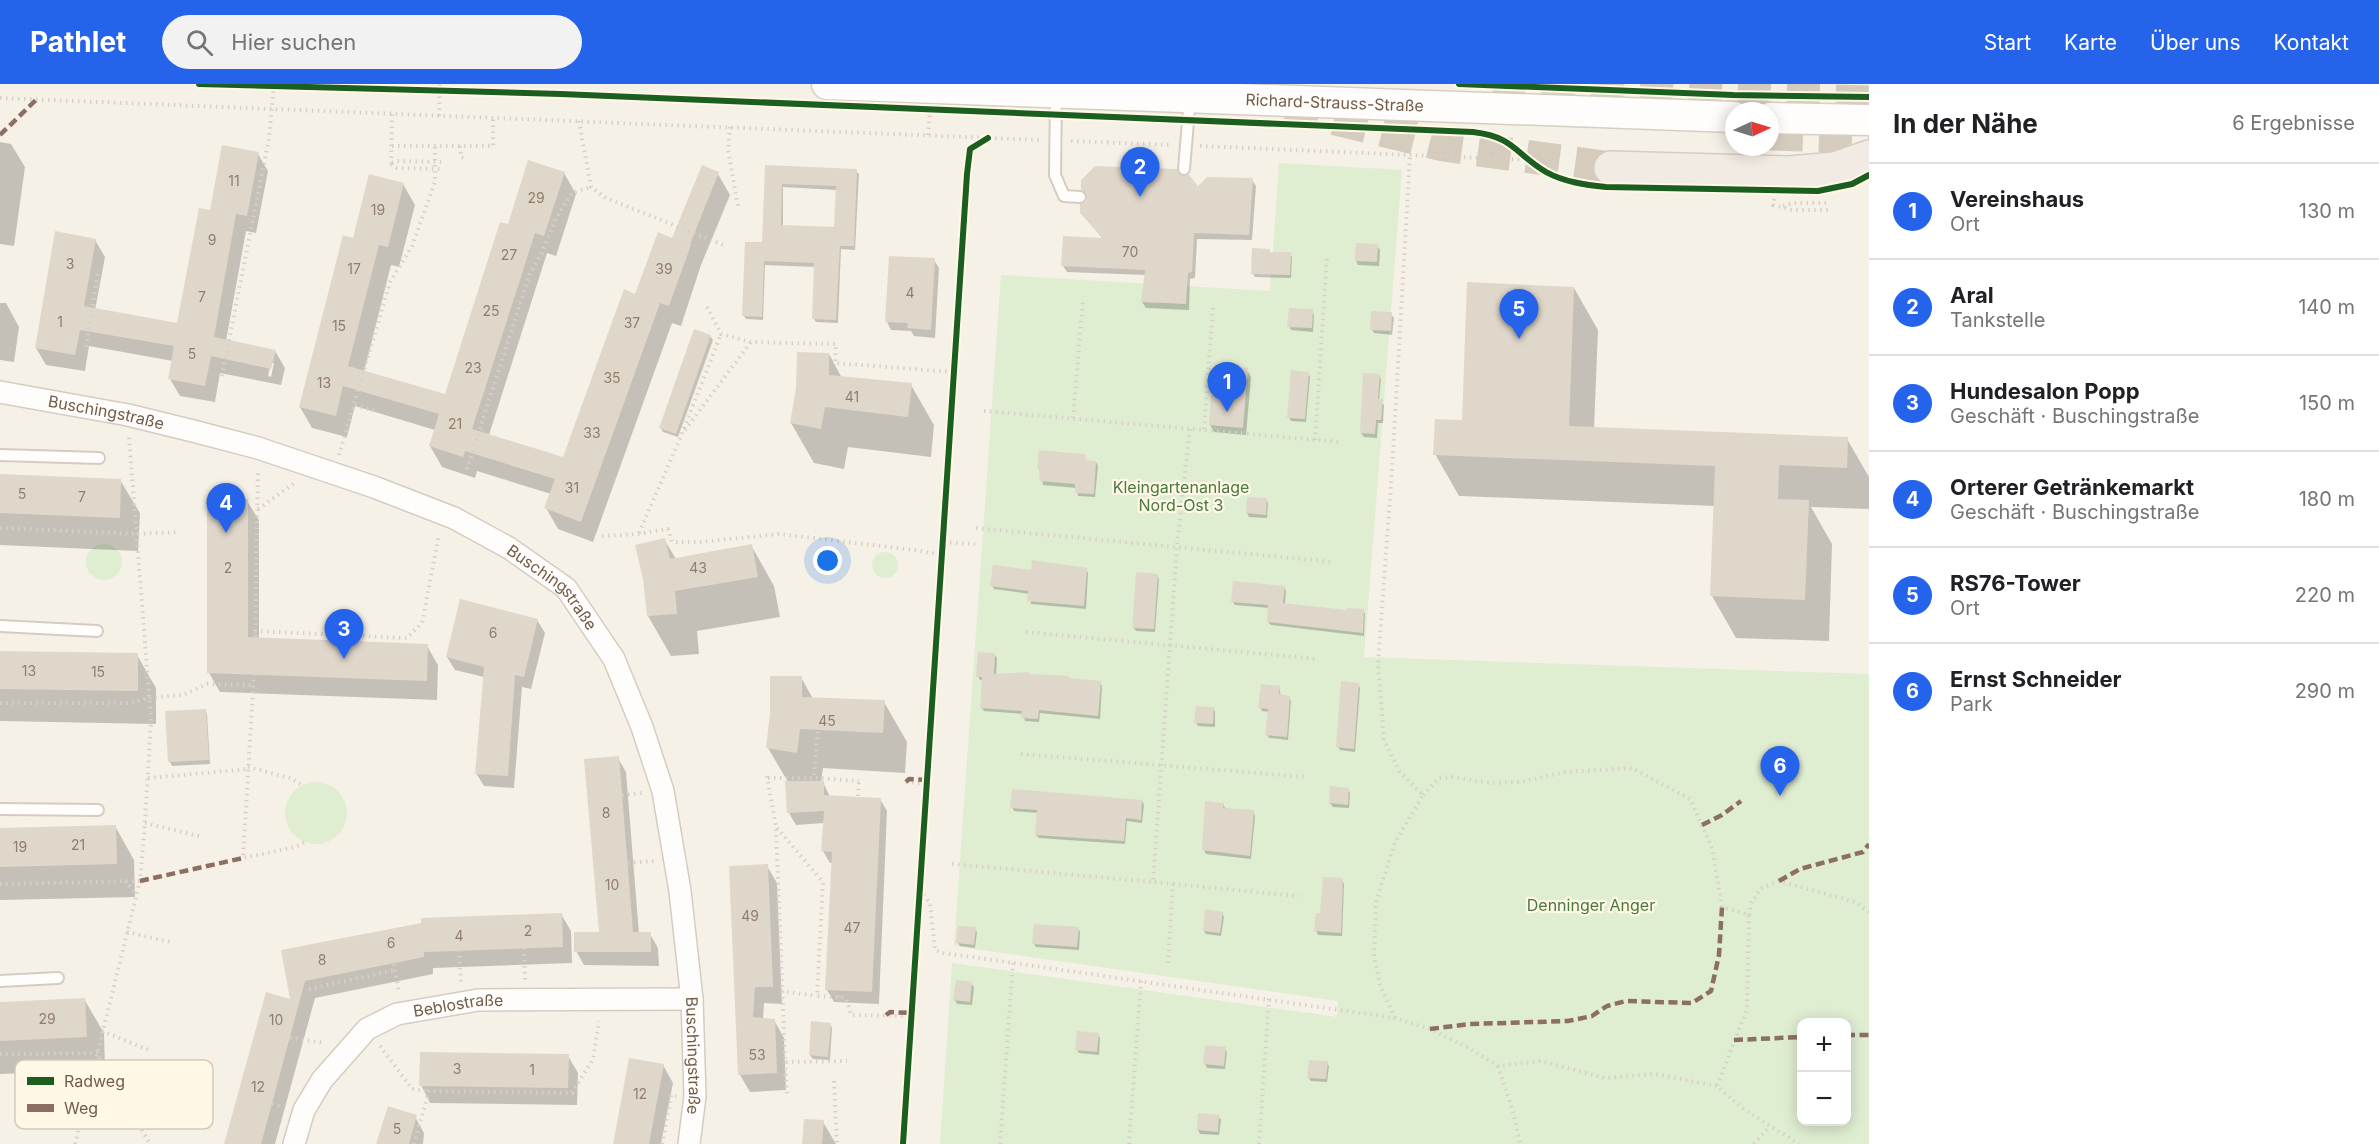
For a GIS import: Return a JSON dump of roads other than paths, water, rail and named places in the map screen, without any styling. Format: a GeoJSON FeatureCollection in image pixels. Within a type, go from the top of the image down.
{"type":"FeatureCollection","features":[{"type":"Feature","properties":{"kind":"highway"},"geometry":{"type":"LineString","coordinates":[[1611,168],[1789,173],[1835,169],[1869,157]]}},
{"type":"Feature","properties":{"kind":"main road","name":"Richard-Strauss-Straße"},"geometry":{"type":"LineString","coordinates":[[827,84],[982,87],[1056,92],[1725,117]]}},
{"type":"Feature","properties":{"kind":"main road"},"geometry":{"type":"LineString","coordinates":[[1779,118],[1869,120]]}},
{"type":"Feature","properties":{"kind":"street","name":"Buschingstraße"},"geometry":{"type":"LineString","coordinates":[[0,392],[128,416],[258,448],[325,470],[443,512],[509,548],[566,588],[614,659],[642,727],[663,791],[680,891],[692,999],[695,1096],[689,1144]]}},
{"type":"Feature","properties":{"kind":"street","name":"Beblostraße"},"geometry":{"type":"LineString","coordinates":[[294,1144],[304,1110],[322,1080],[367,1029],[397,1014],[478,1000],[692,999]]}},
{"type":"Feature","properties":{"kind":"lane"},"geometry":{"type":"LineString","coordinates":[[1056,92],[1055,175],[1064,196],[1080,197]]}},
{"type":"Feature","properties":{"kind":"lane"},"geometry":{"type":"LineString","coordinates":[[1184,169],[1190,97]]}},
{"type":"Feature","properties":{"kind":"lane"},"geometry":{"type":"LineString","coordinates":[[0,455],[99,458]]}},
{"type":"Feature","properties":{"kind":"lane"},"geometry":{"type":"LineString","coordinates":[[0,626],[97,631]]}},
{"type":"Feature","properties":{"kind":"lane"},"geometry":{"type":"LineString","coordinates":[[0,809],[98,810]]}},
{"type":"Feature","properties":{"kind":"lane"},"geometry":{"type":"LineString","coordinates":[[0,981],[58,978]]}},
{"type":"Feature","properties":{"kind":"tunnel"},"geometry":{"type":"LineString","coordinates":[[1493,84],[1731,98],[1869,102]]}},
{"type":"Feature","properties":{"kind":"tunnel"},"geometry":{"type":"LineString","coordinates":[[1287,107],[1443,145],[1611,168]]}},
{"type":"Feature","properties":{"kind":"tunnel"},"geometry":{"type":"LineString","coordinates":[[1779,134],[1869,137]]}},
{"type":"Feature","properties":{"kind":"place","name":"Aral"},"geometry":{"type":"Point","coordinates":[1140,197]}},
{"type":"Feature","properties":{"kind":"place","name":"RS76-Tower"},"geometry":{"type":"Point","coordinates":[1519,339]}},
{"type":"Feature","properties":{"kind":"place","name":"Vereinshaus"},"geometry":{"type":"Point","coordinates":[1227,412]}},
{"type":"Feature","properties":{"kind":"place","name":"Orterer Getränkemarkt"},"geometry":{"type":"Point","coordinates":[226,533]}},
{"type":"Feature","properties":{"kind":"place","name":"Hundesalon Popp"},"geometry":{"type":"Point","coordinates":[344,659]}},
{"type":"Feature","properties":{"kind":"place","name":"Ernst Schneider"},"geometry":{"type":"Point","coordinates":[1780,796]}},
{"type":"Feature","properties":{"kind":"park label","name":"Kleingartenanlage Nord-Ost 3"},"geometry":{"type":"Point","coordinates":[1181,496]}},
{"type":"Feature","properties":{"kind":"park label","name":"Denninger Anger"},"geometry":{"type":"Point","coordinates":[1591,905]}}]}
